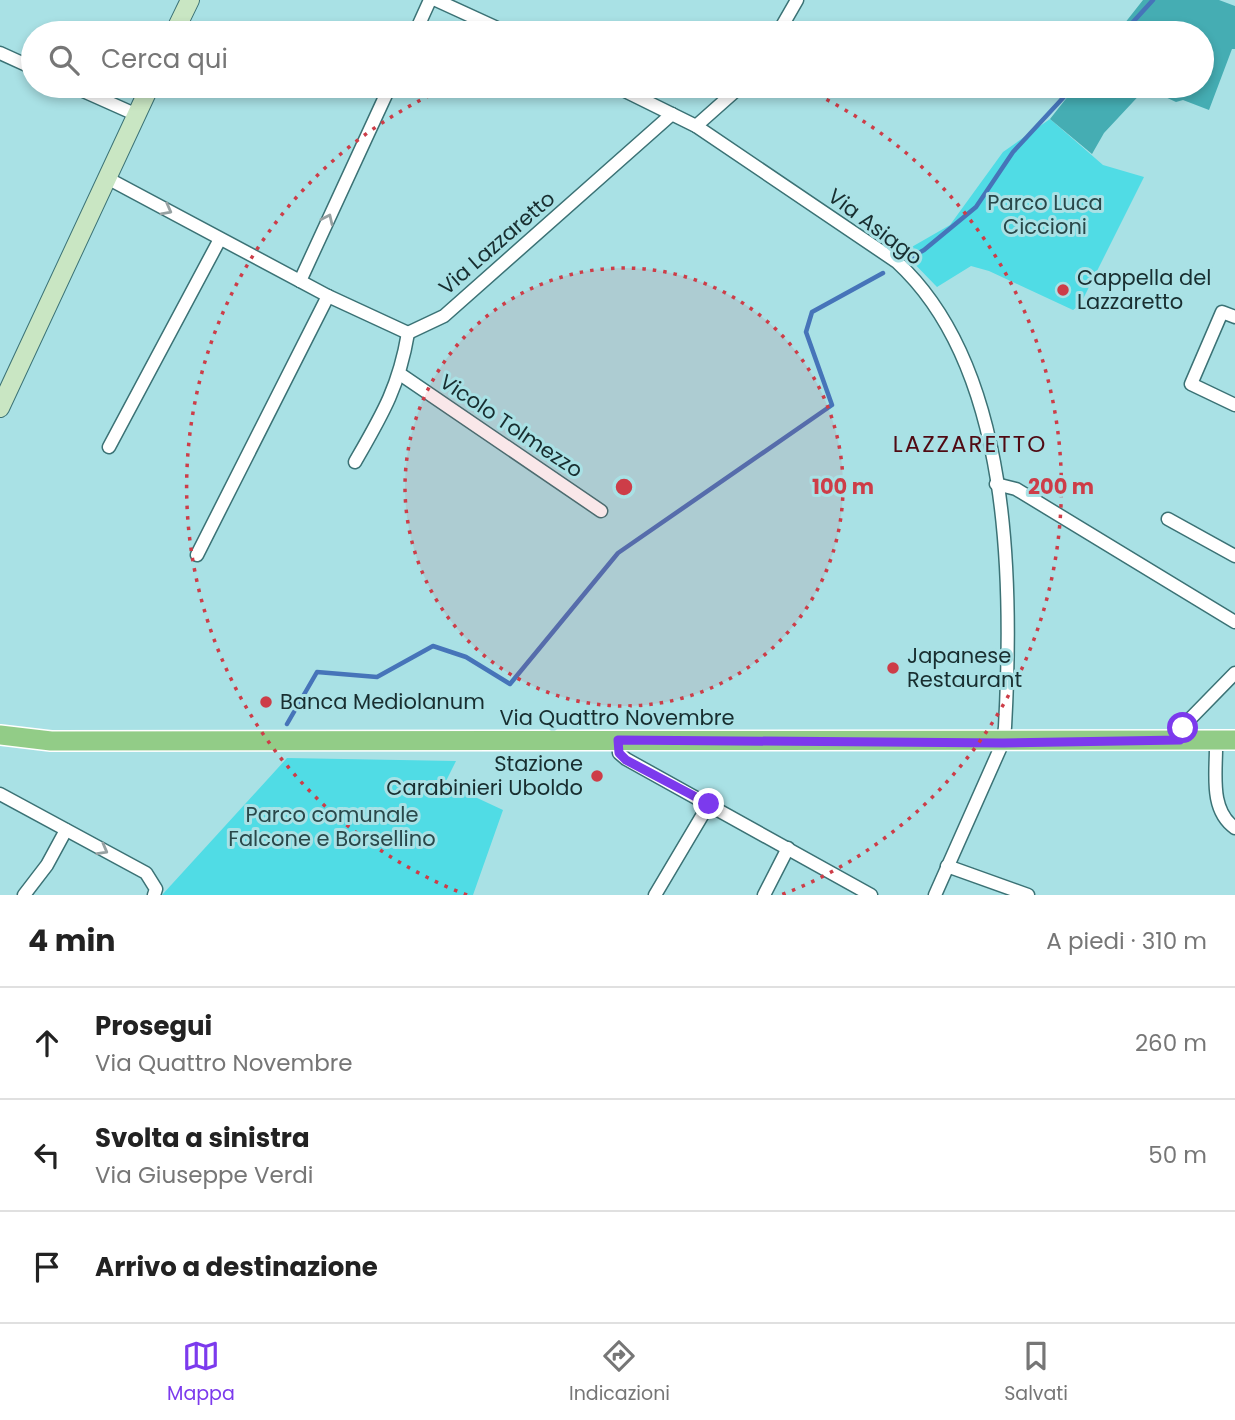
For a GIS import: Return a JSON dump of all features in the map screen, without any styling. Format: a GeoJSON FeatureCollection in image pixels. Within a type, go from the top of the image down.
{"type":"FeatureCollection","features":[{"type":"Feature","properties":{"kind":"main road","name":"Via Quattro Novembre"},"geometry":{"type":"LineString","coordinates":[[0,735],[51,741],[618,740],[1003,743],[1225,740]]}},
{"type":"Feature","properties":{"kind":"street"},"geometry":{"type":"LineString","coordinates":[[180,21],[190,0]]}},
{"type":"Feature","properties":{"kind":"street"},"geometry":{"type":"LineString","coordinates":[[422,21],[433,0],[481,21]]}},
{"type":"Feature","properties":{"kind":"street"},"geometry":{"type":"LineString","coordinates":[[786,21],[797,0]]}},
{"type":"Feature","properties":{"kind":"street"},"geometry":{"type":"LineString","coordinates":[[0,53],[21,63]]}},
{"type":"Feature","properties":{"kind":"street"},"geometry":{"type":"LineString","coordinates":[[99,98],[137,115]]}},
{"type":"Feature","properties":{"kind":"street"},"geometry":{"type":"LineString","coordinates":[[0,408],[145,98]]}},
{"type":"Feature","properties":{"kind":"street"},"geometry":{"type":"LineString","coordinates":[[300,281],[384,98]]}},
{"type":"Feature","properties":{"kind":"street","name":"Via Asiago"},"geometry":{"type":"LineString","coordinates":[[639,98],[696,126],[883,251],[912,275],[935,307],[967,366],[979,400],[996,484],[1009,586],[1003,743]]}},
{"type":"Feature","properties":{"kind":"street"},"geometry":{"type":"LineString","coordinates":[[696,126],[728,98]]}},
{"type":"Feature","properties":{"kind":"street","name":"Via Lazzaretto"},"geometry":{"type":"LineString","coordinates":[[408,333],[444,316],[672,114]]}},
{"type":"Feature","properties":{"kind":"street"},"geometry":{"type":"LineString","coordinates":[[107,178],[328,296],[408,333],[400,374],[391,399],[355,461]]}},
{"type":"Feature","properties":{"kind":"street"},"geometry":{"type":"LineString","coordinates":[[109,447],[220,239]]}},
{"type":"Feature","properties":{"kind":"street"},"geometry":{"type":"LineString","coordinates":[[197,555],[328,296]]}},
{"type":"Feature","properties":{"kind":"street"},"geometry":{"type":"LineString","coordinates":[[1235,317],[1222,313],[1191,384],[1235,405]]}},
{"type":"Feature","properties":{"kind":"street","name":"Vicolo Tolmezzo"},"geometry":{"type":"LineString","coordinates":[[400,374],[601,511]]}},
{"type":"Feature","properties":{"kind":"street"},"geometry":{"type":"LineString","coordinates":[[996,484],[1016,489],[1235,622]]}},
{"type":"Feature","properties":{"kind":"street"},"geometry":{"type":"LineString","coordinates":[[1168,519],[1235,556]]}},
{"type":"Feature","properties":{"kind":"street"},"geometry":{"type":"LineString","coordinates":[[1180,740],[1189,720],[1235,673]]}},
{"type":"Feature","properties":{"kind":"street"},"geometry":{"type":"LineString","coordinates":[[618,740],[619,753],[626,760],[871,895]]}},
{"type":"Feature","properties":{"kind":"street"},"geometry":{"type":"LineString","coordinates":[[1225,740],[1217,807],[1225,820],[1235,828]]}},
{"type":"Feature","properties":{"kind":"street"},"geometry":{"type":"LineString","coordinates":[[935,895],[1003,743]]}},
{"type":"Feature","properties":{"kind":"street"},"geometry":{"type":"LineString","coordinates":[[0,794],[139,869],[153,881],[156,889],[154,895]]}},
{"type":"Feature","properties":{"kind":"street"},"geometry":{"type":"LineString","coordinates":[[655,895],[709,804]]}},
{"type":"Feature","properties":{"kind":"street"},"geometry":{"type":"LineString","coordinates":[[24,895],[47,865],[66,830]]}},
{"type":"Feature","properties":{"kind":"street"},"geometry":{"type":"LineString","coordinates":[[764,895],[788,848]]}},
{"type":"Feature","properties":{"kind":"street"},"geometry":{"type":"LineString","coordinates":[[947,866],[1028,895]]}},
{"type":"Feature","properties":{"kind":"green space","name":"Parco Luca Ciccioni"},"geometry":{"type":"Polygon","coordinates":[[[1050,119],[1103,165],[1144,177],[1080,305],[1073,310],[989,271],[971,266],[937,287],[903,252],[950,225],[1003,152],[1050,119]]]}},
{"type":"Feature","properties":{"kind":"green space","name":"Parco comunale Falcone e Borsellino"},"geometry":{"type":"Polygon","coordinates":[[[287,758],[456,761],[445,783],[503,810],[473,895],[162,895],[287,758]]]}},
{"type":"Feature","properties":{"kind":"shaded area"},"geometry":{"type":"Polygon","coordinates":[[[1143,0],[1219,0],[1235,6],[1235,49],[1232,49],[1214,97],[1214,21],[1126,21],[1143,0]]]}},
{"type":"Feature","properties":{"kind":"shaded area"},"geometry":{"type":"Polygon","coordinates":[[[1067,98],[1137,98],[1104,133],[1092,154],[1050,119],[1067,98]]]}},
{"type":"Feature","properties":{"kind":"shaded area"},"geometry":{"type":"Polygon","coordinates":[[[1167,98],[1214,98],[1209,110],[1183,100],[1176,102],[1167,98]]]}},
{"type":"Feature","properties":{"kind":"waterway"},"geometry":{"type":"LineString","coordinates":[[1134,21],[1153,0]]}},
{"type":"Feature","properties":{"kind":"waterway"},"geometry":{"type":"LineString","coordinates":[[910,258],[924,250],[976,207],[1013,152],[1063,98]]}},
{"type":"Feature","properties":{"kind":"waterway"},"geometry":{"type":"LineString","coordinates":[[287,724],[317,672],[377,677],[433,646],[466,657],[510,684],[618,553],[832,405],[806,332],[812,312],[883,273]]}},
{"type":"Feature","properties":{"kind":"place","name":"Cappella del Lazzaretto"},"geometry":{"type":"Point","coordinates":[1063,290]}},
{"type":"Feature","properties":{"kind":"place","name":"Japanese Restaurant"},"geometry":{"type":"Point","coordinates":[893,668]}},
{"type":"Feature","properties":{"kind":"place","name":"Banca Mediolanum"},"geometry":{"type":"Point","coordinates":[266,702]}},
{"type":"Feature","properties":{"kind":"place","name":"Stazione Carabinieri Uboldo"},"geometry":{"type":"Point","coordinates":[597,776]}},
{"type":"Feature","properties":{"kind":"district","name":"LAZZARETTO"},"geometry":{"type":"Point","coordinates":[970,444]}},
{"type":"Feature","properties":{"kind":"route"},"geometry":{"type":"LineString","coordinates":[[709,804],[626,760],[619,753],[618,740],[1003,743],[1180,740],[1183,728]]}}]}
